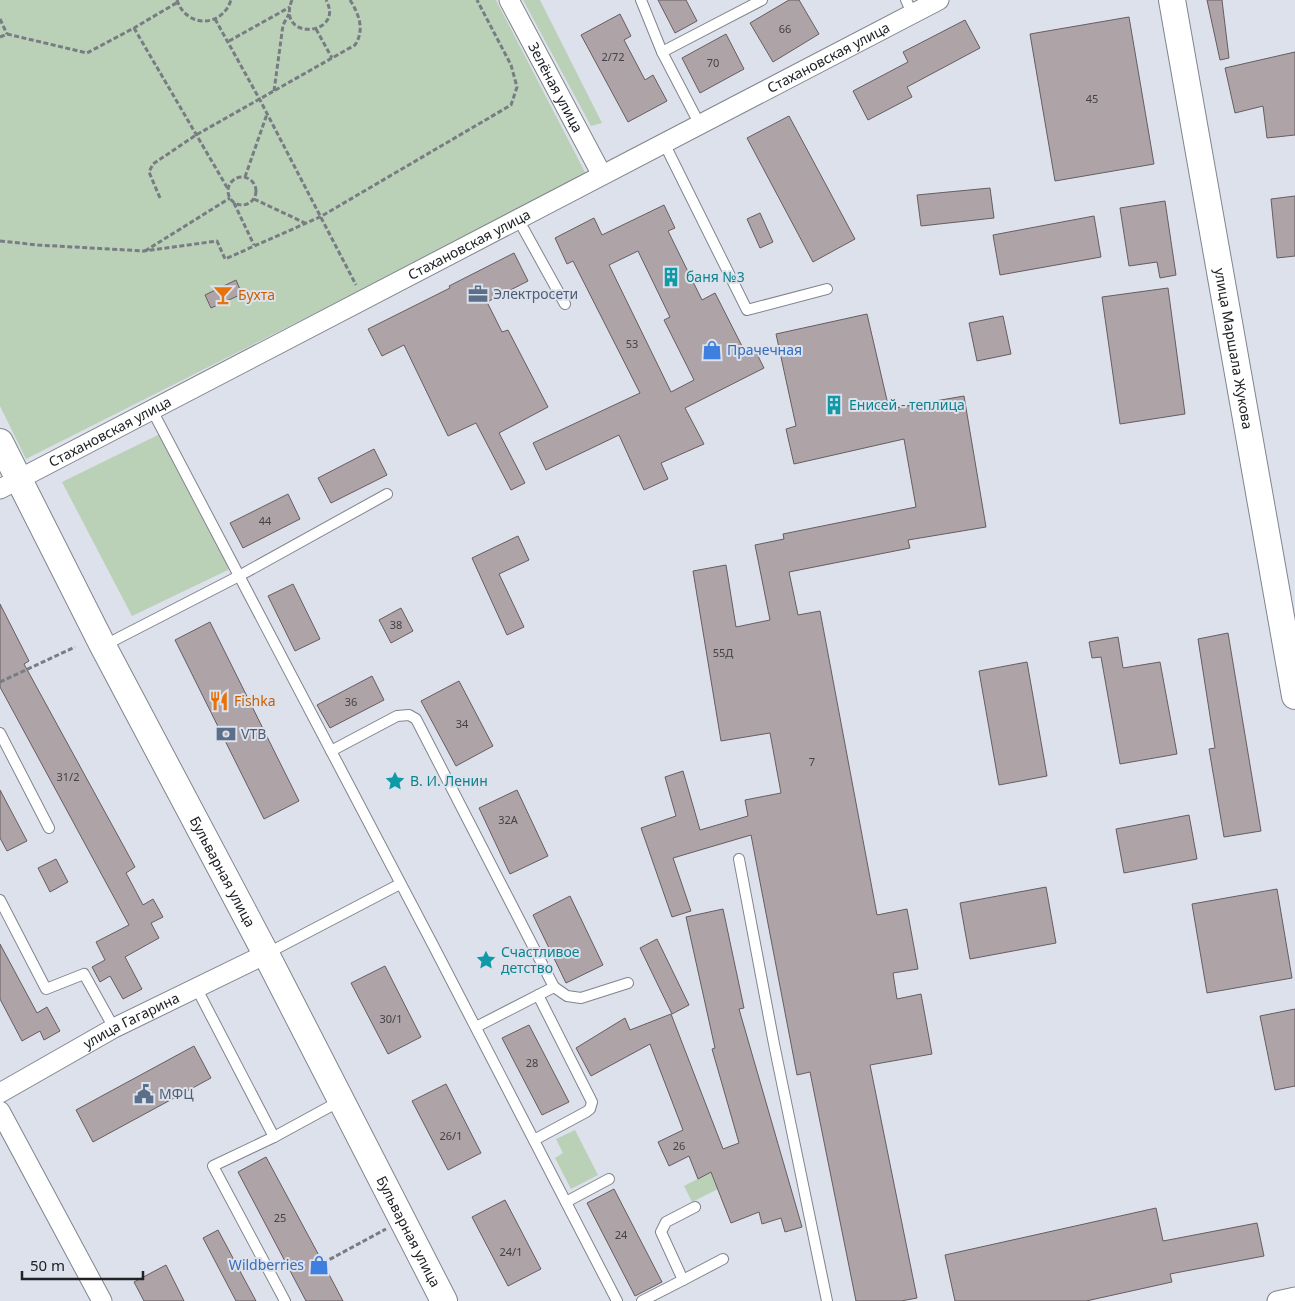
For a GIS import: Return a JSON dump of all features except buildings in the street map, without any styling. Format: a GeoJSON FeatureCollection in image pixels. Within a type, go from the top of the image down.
{"type":"FeatureCollection","features":[{"type":"Feature","properties":{"kind":"main road","name":"улица Маршала Жукова"},"geometry":{"type":"LineString","coordinates":[[1172,0],[1295,696]]}},
{"type":"Feature","properties":{"kind":"main road","name":"Бульварная улица"},"geometry":{"type":"LineString","coordinates":[[0,442],[9,484],[103,646],[266,954],[444,1301]]}},
{"type":"Feature","properties":{"kind":"street","name":"Зелёная улица"},"geometry":{"type":"LineString","coordinates":[[509,0],[602,175]]}},
{"type":"Feature","properties":{"kind":"street","name":"Стахановская улица"},"geometry":{"type":"LineString","coordinates":[[9,484],[700,125],[909,6],[939,0]]}},
{"type":"Feature","properties":{"kind":"street","name":"улица Гагарина"},"geometry":{"type":"LineString","coordinates":[[0,1093],[114,1028],[266,954]]}},
{"type":"Feature","properties":{"kind":"street"},"geometry":{"type":"LineString","coordinates":[[0,1111],[102,1301]]}},
{"type":"Feature","properties":{"kind":"street"},"geometry":{"type":"LineString","coordinates":[[1277,1301],[1295,1297]]}},
{"type":"Feature","properties":{"kind":"lane"},"geometry":{"type":"LineString","coordinates":[[641,0],[662,52],[700,125]]}},
{"type":"Feature","properties":{"kind":"lane"},"geometry":{"type":"LineString","coordinates":[[662,52],[762,0]]}},
{"type":"Feature","properties":{"kind":"lane"},"geometry":{"type":"LineString","coordinates":[[664,143],[746,310],[826,289]]}},
{"type":"Feature","properties":{"kind":"lane"},"geometry":{"type":"LineString","coordinates":[[518,219],[565,304]]}},
{"type":"Feature","properties":{"kind":"lane"},"geometry":{"type":"LineString","coordinates":[[152,410],[476,1027],[617,1301]]}},
{"type":"Feature","properties":{"kind":"lane"},"geometry":{"type":"LineString","coordinates":[[103,646],[239,576],[387,494]]}},
{"type":"Feature","properties":{"kind":"lane"},"geometry":{"type":"LineString","coordinates":[[331,751],[398,716],[409,715],[416,719],[554,987],[567,996],[581,998],[628,982]]}},
{"type":"Feature","properties":{"kind":"lane"},"geometry":{"type":"LineString","coordinates":[[0,733],[49,828]]}},
{"type":"Feature","properties":{"kind":"lane"},"geometry":{"type":"LineString","coordinates":[[739,859],[774,1044],[827,1301]]}},
{"type":"Feature","properties":{"kind":"lane"},"geometry":{"type":"LineString","coordinates":[[266,954],[400,884]]}},
{"type":"Feature","properties":{"kind":"lane"},"geometry":{"type":"LineString","coordinates":[[0,900],[46,989],[84,974],[114,1028]]}},
{"type":"Feature","properties":{"kind":"lane"},"geometry":{"type":"LineString","coordinates":[[476,1027],[554,987]]}},
{"type":"Feature","properties":{"kind":"lane"},"geometry":{"type":"LineString","coordinates":[[197,989],[274,1138]]}},
{"type":"Feature","properties":{"kind":"lane"},"geometry":{"type":"LineString","coordinates":[[534,1140],[586,1112],[592,1106],[592,1102],[538,995]]}},
{"type":"Feature","properties":{"kind":"lane"},"geometry":{"type":"LineString","coordinates":[[285,1301],[213,1166],[274,1138],[341,1100]]}},
{"type":"Feature","properties":{"kind":"lane"},"geometry":{"type":"LineString","coordinates":[[566,1202],[609,1179]]}},
{"type":"Feature","properties":{"kind":"lane"},"geometry":{"type":"LineString","coordinates":[[684,1280],[661,1232],[666,1222],[695,1207]]}},
{"type":"Feature","properties":{"kind":"lane"},"geometry":{"type":"LineString","coordinates":[[642,1301],[724,1259]]}},
{"type":"Feature","properties":{"kind":"path"},"geometry":{"type":"LineString","coordinates":[[0,37],[7,34],[87,53],[134,28],[177,1],[189,17],[206,21],[215,19],[223,14],[231,0]]}},
{"type":"Feature","properties":{"kind":"path"},"geometry":{"type":"LineString","coordinates":[[292,0],[290,14],[297,26],[303,30],[316,30],[322,26],[329,16],[330,10],[326,0]]}},
{"type":"Feature","properties":{"kind":"path"},"geometry":{"type":"LineString","coordinates":[[160,198],[148,172],[153,164],[196,135],[355,45],[360,37],[358,14],[350,0]]}},
{"type":"Feature","properties":{"kind":"path"},"geometry":{"type":"LineString","coordinates":[[0,240],[38,245],[144,251],[217,241],[225,259],[320,217],[511,105],[517,86],[511,65],[477,0]]}},
{"type":"Feature","properties":{"kind":"path"},"geometry":{"type":"LineString","coordinates":[[229,41],[290,7]]}},
{"type":"Feature","properties":{"kind":"path"},"geometry":{"type":"LineString","coordinates":[[274,91],[283,24],[290,14]]}},
{"type":"Feature","properties":{"kind":"path"},"geometry":{"type":"LineString","coordinates":[[0,19],[7,34]]}},
{"type":"Feature","properties":{"kind":"path"},"geometry":{"type":"LineString","coordinates":[[215,19],[229,41],[364,299]]}},
{"type":"Feature","properties":{"kind":"path"},"geometry":{"type":"LineString","coordinates":[[134,28],[228,189],[230,198],[254,246]]}},
{"type":"Feature","properties":{"kind":"path"},"geometry":{"type":"LineString","coordinates":[[316,30],[332,58]]}},
{"type":"Feature","properties":{"kind":"path"},"geometry":{"type":"LineString","coordinates":[[245,178],[267,114]]}},
{"type":"Feature","properties":{"kind":"path"},"geometry":{"type":"LineString","coordinates":[[228,189],[236,178],[245,178],[253,182],[255,186],[254,200],[246,205],[233,202]]}},
{"type":"Feature","properties":{"kind":"path"},"geometry":{"type":"LineString","coordinates":[[144,251],[230,198]]}},
{"type":"Feature","properties":{"kind":"path"},"geometry":{"type":"LineString","coordinates":[[254,200],[305,223]]}},
{"type":"Feature","properties":{"kind":"path"},"geometry":{"type":"LineString","coordinates":[[0,682],[75,648]]}},
{"type":"Feature","properties":{"kind":"path"},"geometry":{"type":"LineString","coordinates":[[323,1263],[402,1220]]}},
{"type":"Feature","properties":{"kind":"green space"},"geometry":{"type":"Polygon","coordinates":[[[0,0],[496,0],[587,176],[26,459],[0,406],[0,0]]]}},
{"type":"Feature","properties":{"kind":"green space"},"geometry":{"type":"Polygon","coordinates":[[[523,0],[540,0],[602,123],[591,126],[523,0]]]}},
{"type":"Feature","properties":{"kind":"green space"},"geometry":{"type":"Polygon","coordinates":[[[162,433],[230,569],[132,616],[62,482],[162,433]]]}},
{"type":"Feature","properties":{"kind":"green space"},"geometry":{"type":"Polygon","coordinates":[[[575,1130],[598,1175],[571,1189],[555,1158],[563,1153],[556,1139],[575,1130]]]}},
{"type":"Feature","properties":{"kind":"green space"},"geometry":{"type":"Polygon","coordinates":[[[711,1172],[718,1189],[692,1202],[684,1186],[711,1172]]]}},
{"type":"Feature","properties":{"kind":"place","name":"баня №3"},"geometry":{"type":"Point","coordinates":[671,277]}},
{"type":"Feature","properties":{"kind":"place","name":"Электросети"},"geometry":{"type":"Point","coordinates":[478,294]}},
{"type":"Feature","properties":{"kind":"place","name":"Бухта"},"geometry":{"type":"Point","coordinates":[223,295]}},
{"type":"Feature","properties":{"kind":"place","name":"Прачечная"},"geometry":{"type":"Point","coordinates":[712,350]}},
{"type":"Feature","properties":{"kind":"place","name":"Енисей - теплица"},"geometry":{"type":"Point","coordinates":[834,405]}},
{"type":"Feature","properties":{"kind":"place","name":"Fishka"},"geometry":{"type":"Point","coordinates":[219,701]}},
{"type":"Feature","properties":{"kind":"place","name":"VTB"},"geometry":{"type":"Point","coordinates":[226,734]}},
{"type":"Feature","properties":{"kind":"place","name":"В. И. Ленин"},"geometry":{"type":"Point","coordinates":[395,781]}},
{"type":"Feature","properties":{"kind":"place","name":"Счастливое детство"},"geometry":{"type":"Point","coordinates":[486,960]}},
{"type":"Feature","properties":{"kind":"place","name":"МФЦ"},"geometry":{"type":"Point","coordinates":[144,1094]}},
{"type":"Feature","properties":{"kind":"place","name":"Wildberries"},"geometry":{"type":"Point","coordinates":[319,1265]}}]}
